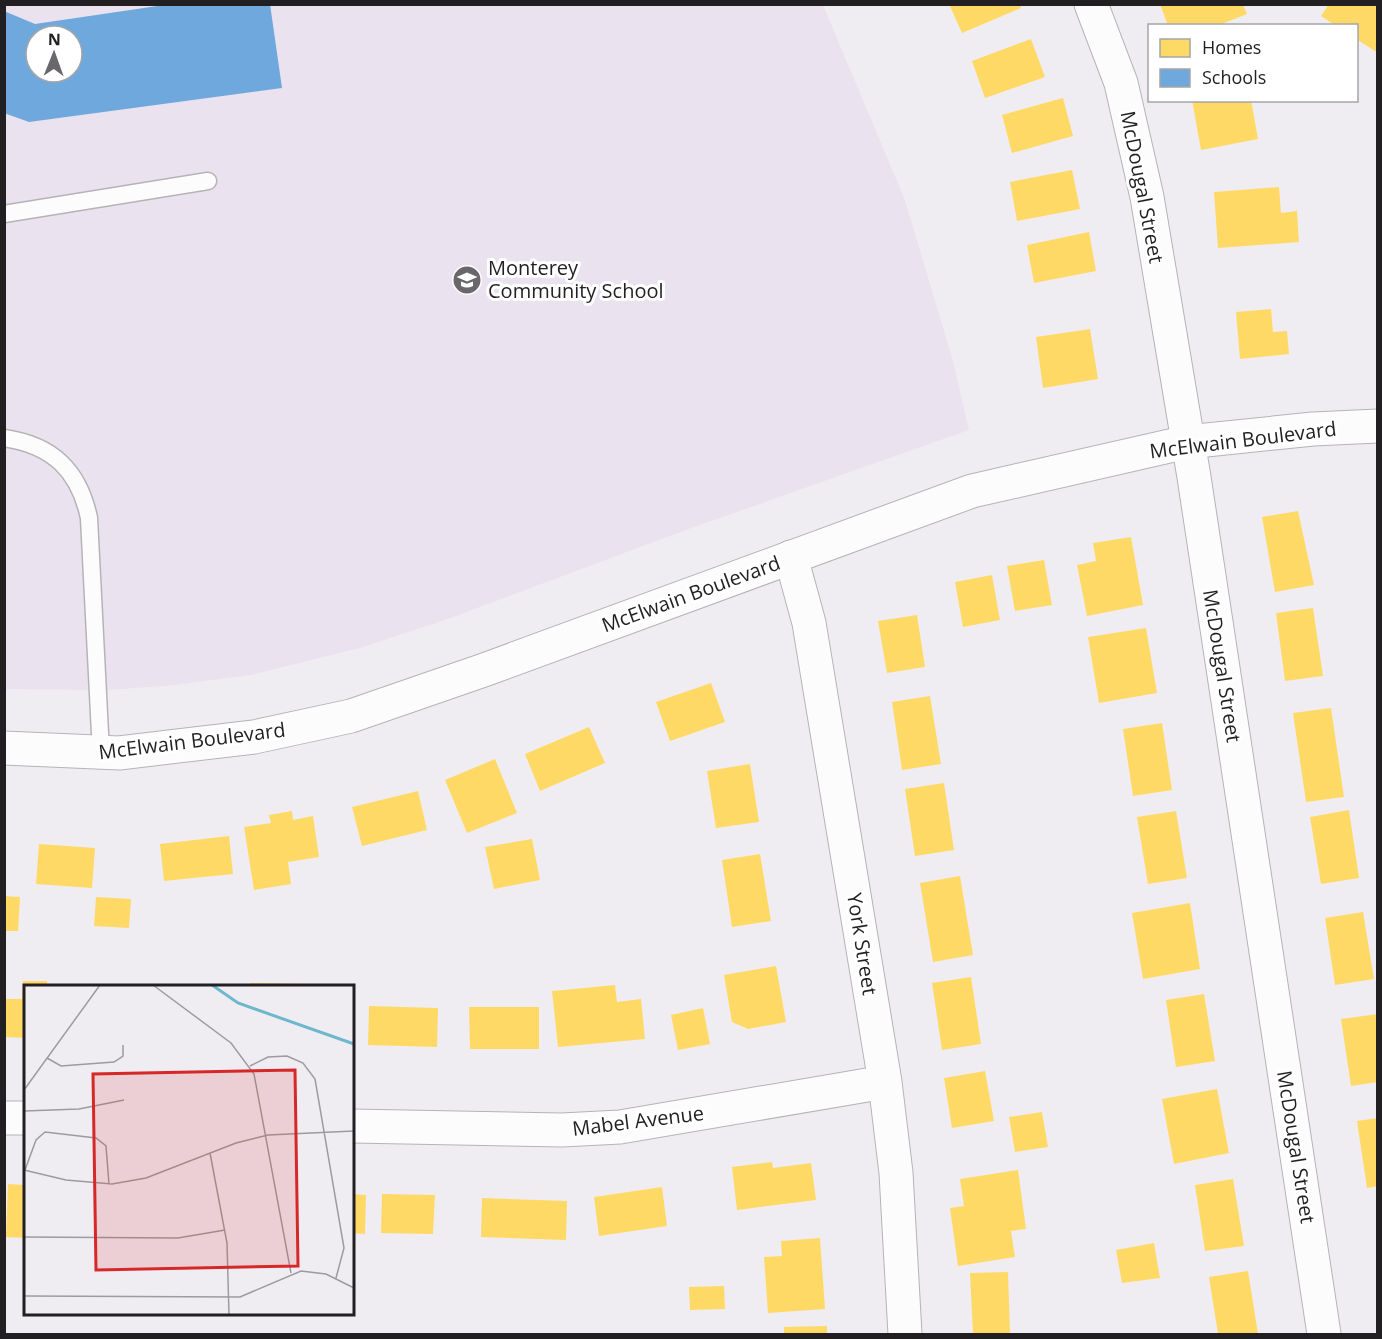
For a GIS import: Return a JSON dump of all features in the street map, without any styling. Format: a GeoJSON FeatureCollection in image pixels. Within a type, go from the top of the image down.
{"type":"FeatureCollection","features":[{"type":"Feature","properties":{"kind":"street","name":"McDougal Street"},"geometry":{"type":"LineString","coordinates":[[1091,4],[1121,83],[1147,196],[1324,1335]]}},
{"type":"Feature","properties":{"kind":"street","name":"McElwain Boulevard"},"geometry":{"type":"LineString","coordinates":[[4,748],[101,753],[254,737],[351,716],[484,670],[972,491],[1187,442],[1313,429],[1377,426]]}},
{"type":"Feature","properties":{"kind":"street","name":"York Street"},"geometry":{"type":"LineString","coordinates":[[791,557],[809,623],[885,1082],[896,1173],[905,1335]]}},
{"type":"Feature","properties":{"kind":"street","name":"Mabel Avenue"},"geometry":{"type":"LineString","coordinates":[[354,1126],[562,1130],[620,1127],[885,1082]]}},
{"type":"Feature","properties":{"kind":"street"},"geometry":{"type":"LineString","coordinates":[[4,1118],[24,1118]]}},
{"type":"Feature","properties":{"kind":"lane"},"geometry":{"type":"LineString","coordinates":[[4,214],[208,181]]}},
{"type":"Feature","properties":{"kind":"lane"},"geometry":{"type":"LineString","coordinates":[[4,438],[51,454],[67,468],[83,493],[89,518],[101,753]]}},
{"type":"Feature","properties":{"kind":"shaded area","name":"Monterey Community School"},"geometry":{"type":"Polygon","coordinates":[[[5,5],[823,5],[905,200],[953,361],[969,430],[683,531],[445,620],[360,648],[251,675],[110,690],[5,689],[5,5]]]}},
{"type":"Feature","properties":{"kind":"building: Homes"},"geometry":{"type":"Polygon","coordinates":[[[949,4],[1020,4],[1021,8],[962,33],[949,4]]]}},
{"type":"Feature","properties":{"kind":"building: Homes"},"geometry":{"type":"Polygon","coordinates":[[[1160,4],[1243,4],[1247,14],[1224,24],[1167,24],[1160,4]]]}},
{"type":"Feature","properties":{"kind":"building: Homes"},"geometry":{"type":"Polygon","coordinates":[[[1329,4],[1378,4],[1378,53],[1358,40],[1358,24],[1333,24],[1321,16],[1329,4]]]}},
{"type":"Feature","properties":{"kind":"building: Homes"},"geometry":{"type":"Polygon","coordinates":[[[1031,39],[1045,77],[985,98],[972,61],[1031,39]]]}},
{"type":"Feature","properties":{"kind":"building: Homes"},"geometry":{"type":"Polygon","coordinates":[[[1063,98],[1073,136],[1012,153],[1002,115],[1063,98]]]}},
{"type":"Feature","properties":{"kind":"building: Homes"},"geometry":{"type":"Polygon","coordinates":[[[1192,102],[1251,102],[1258,139],[1201,150],[1192,102]]]}},
{"type":"Feature","properties":{"kind":"building: Homes"},"geometry":{"type":"Polygon","coordinates":[[[1072,170],[1080,209],[1017,221],[1010,182],[1072,170]]]}},
{"type":"Feature","properties":{"kind":"building: Homes"},"geometry":{"type":"Polygon","coordinates":[[[1279,187],[1281,213],[1297,211],[1299,242],[1218,248],[1214,192],[1279,187]]]}},
{"type":"Feature","properties":{"kind":"building: Homes"},"geometry":{"type":"Polygon","coordinates":[[[1089,232],[1096,271],[1034,283],[1027,245],[1089,232]]]}},
{"type":"Feature","properties":{"kind":"building: Homes"},"geometry":{"type":"Polygon","coordinates":[[[1271,309],[1273,332],[1287,331],[1289,354],[1240,359],[1236,312],[1271,309]]]}},
{"type":"Feature","properties":{"kind":"building: Homes"},"geometry":{"type":"Polygon","coordinates":[[[1090,329],[1098,379],[1043,388],[1036,337],[1090,329]]]}},
{"type":"Feature","properties":{"kind":"building: Homes"},"geometry":{"type":"Polygon","coordinates":[[[1298,511],[1314,585],[1275,592],[1262,517],[1298,511]]]}},
{"type":"Feature","properties":{"kind":"building: Homes"},"geometry":{"type":"Polygon","coordinates":[[[1131,537],[1143,605],[1087,616],[1077,565],[1096,561],[1093,543],[1131,537]]]}},
{"type":"Feature","properties":{"kind":"building: Homes"},"geometry":{"type":"Polygon","coordinates":[[[1044,560],[1052,605],[1015,611],[1007,566],[1044,560]]]}},
{"type":"Feature","properties":{"kind":"building: Homes"},"geometry":{"type":"Polygon","coordinates":[[[992,575],[1000,620],[963,627],[955,582],[992,575]]]}},
{"type":"Feature","properties":{"kind":"building: Homes"},"geometry":{"type":"Polygon","coordinates":[[[1313,608],[1323,676],[1285,681],[1276,613],[1313,608]]]}},
{"type":"Feature","properties":{"kind":"building: Homes"},"geometry":{"type":"Polygon","coordinates":[[[917,615],[925,667],[887,673],[878,621],[917,615]]]}},
{"type":"Feature","properties":{"kind":"building: Homes"},"geometry":{"type":"Polygon","coordinates":[[[1146,628],[1157,693],[1099,703],[1088,637],[1146,628]]]}},
{"type":"Feature","properties":{"kind":"building: Homes"},"geometry":{"type":"Polygon","coordinates":[[[711,683],[725,722],[670,741],[656,702],[711,683]]]}},
{"type":"Feature","properties":{"kind":"building: Homes"},"geometry":{"type":"Polygon","coordinates":[[[930,696],[941,764],[902,770],[892,702],[930,696]]]}},
{"type":"Feature","properties":{"kind":"building: Homes"},"geometry":{"type":"Polygon","coordinates":[[[1331,708],[1344,797],[1306,802],[1293,713],[1331,708]]]}},
{"type":"Feature","properties":{"kind":"building: Homes"},"geometry":{"type":"Polygon","coordinates":[[[1162,723],[1172,790],[1133,796],[1123,729],[1162,723]]]}},
{"type":"Feature","properties":{"kind":"building: Homes"},"geometry":{"type":"Polygon","coordinates":[[[589,727],[605,763],[540,791],[525,754],[589,727]]]}},
{"type":"Feature","properties":{"kind":"building: Homes"},"geometry":{"type":"Polygon","coordinates":[[[495,759],[517,813],[467,833],[445,780],[495,759]]]}},
{"type":"Feature","properties":{"kind":"building: Homes"},"geometry":{"type":"Polygon","coordinates":[[[750,764],[759,822],[716,828],[707,771],[750,764]]]}},
{"type":"Feature","properties":{"kind":"building: Homes"},"geometry":{"type":"Polygon","coordinates":[[[944,783],[954,850],[915,856],[905,789],[944,783]]]}},
{"type":"Feature","properties":{"kind":"building: Homes"},"geometry":{"type":"Polygon","coordinates":[[[418,791],[427,830],[362,846],[352,807],[418,791]]]}},
{"type":"Feature","properties":{"kind":"building: Homes"},"geometry":{"type":"Polygon","coordinates":[[[1349,810],[1359,878],[1321,884],[1310,817],[1349,810]]]}},
{"type":"Feature","properties":{"kind":"building: Homes"},"geometry":{"type":"Polygon","coordinates":[[[292,811],[293,820],[313,816],[319,857],[288,862],[291,884],[254,890],[244,827],[271,823],[269,815],[292,811]]]}},
{"type":"Feature","properties":{"kind":"building: Homes"},"geometry":{"type":"Polygon","coordinates":[[[1176,811],[1187,878],[1148,884],[1137,817],[1176,811]]]}},
{"type":"Feature","properties":{"kind":"building: Homes"},"geometry":{"type":"Polygon","coordinates":[[[229,836],[233,874],[164,881],[160,844],[229,836]]]}},
{"type":"Feature","properties":{"kind":"building: Homes"},"geometry":{"type":"Polygon","coordinates":[[[532,839],[540,880],[494,889],[485,847],[532,839]]]}},
{"type":"Feature","properties":{"kind":"building: Homes"},"geometry":{"type":"Polygon","coordinates":[[[39,844],[95,848],[92,888],[36,884],[39,844]]]}},
{"type":"Feature","properties":{"kind":"building: Homes"},"geometry":{"type":"Polygon","coordinates":[[[760,854],[771,921],[732,927],[722,860],[760,854]]]}},
{"type":"Feature","properties":{"kind":"building: Homes"},"geometry":{"type":"Polygon","coordinates":[[[960,876],[973,955],[933,962],[920,883],[960,876]]]}},
{"type":"Feature","properties":{"kind":"building: Homes"},"geometry":{"type":"Polygon","coordinates":[[[4,896],[20,897],[18,931],[4,931],[4,896]]]}},
{"type":"Feature","properties":{"kind":"building: Homes"},"geometry":{"type":"Polygon","coordinates":[[[96,897],[131,899],[129,928],[94,926],[96,897]]]}},
{"type":"Feature","properties":{"kind":"building: Homes"},"geometry":{"type":"Polygon","coordinates":[[[1190,903],[1200,969],[1143,979],[1132,913],[1190,903]]]}},
{"type":"Feature","properties":{"kind":"building: Homes"},"geometry":{"type":"Polygon","coordinates":[[[1363,912],[1374,979],[1335,985],[1325,918],[1363,912]]]}},
{"type":"Feature","properties":{"kind":"building: Homes"},"geometry":{"type":"Polygon","coordinates":[[[776,966],[786,1022],[748,1029],[732,1022],[724,975],[776,966]]]}},
{"type":"Feature","properties":{"kind":"building: Homes"},"geometry":{"type":"Polygon","coordinates":[[[971,977],[981,1044],[942,1050],[932,983],[971,977]]]}},
{"type":"Feature","properties":{"kind":"building: Homes"},"geometry":{"type":"Polygon","coordinates":[[[23,981],[47,981],[47,985],[24,985],[24,1038],[4,1037],[4,999],[22,999],[23,981]]]}},
{"type":"Feature","properties":{"kind":"building: Homes"},"geometry":{"type":"Polygon","coordinates":[[[250,983],[308,984],[308,985],[250,985],[250,983]]]}},
{"type":"Feature","properties":{"kind":"building: Homes"},"geometry":{"type":"Polygon","coordinates":[[[615,985],[617,1002],[641,999],[645,1039],[558,1047],[552,991],[615,985]]]}},
{"type":"Feature","properties":{"kind":"building: Homes"},"geometry":{"type":"Polygon","coordinates":[[[1204,994],[1215,1061],[1176,1067],[1166,1000],[1204,994]]]}},
{"type":"Feature","properties":{"kind":"building: Homes"},"geometry":{"type":"Polygon","coordinates":[[[369,1006],[438,1008],[437,1047],[368,1045],[369,1006]]]}},
{"type":"Feature","properties":{"kind":"building: Homes"},"geometry":{"type":"Polygon","coordinates":[[[469,1007],[539,1007],[539,1049],[470,1049],[469,1007]]]}},
{"type":"Feature","properties":{"kind":"building: Homes"},"geometry":{"type":"Polygon","coordinates":[[[703,1008],[710,1044],[678,1050],[671,1015],[703,1008]]]}},
{"type":"Feature","properties":{"kind":"building: Homes"},"geometry":{"type":"Polygon","coordinates":[[[1378,1014],[1378,1082],[1351,1086],[1341,1019],[1378,1014]]]}},
{"type":"Feature","properties":{"kind":"building: Homes"},"geometry":{"type":"Polygon","coordinates":[[[985,1071],[994,1121],[952,1128],[944,1078],[985,1071]]]}},
{"type":"Feature","properties":{"kind":"building: Homes"},"geometry":{"type":"Polygon","coordinates":[[[1217,1089],[1229,1153],[1174,1164],[1162,1099],[1217,1089]]]}},
{"type":"Feature","properties":{"kind":"building: Homes"},"geometry":{"type":"Polygon","coordinates":[[[1042,1112],[1048,1147],[1015,1152],[1009,1117],[1042,1112]]]}},
{"type":"Feature","properties":{"kind":"building: Homes"},"geometry":{"type":"Polygon","coordinates":[[[1378,1118],[1378,1186],[1367,1188],[1357,1121],[1378,1118]]]}},
{"type":"Feature","properties":{"kind":"building: Homes"},"geometry":{"type":"Polygon","coordinates":[[[772,1162],[773,1168],[811,1163],[816,1200],[737,1210],[732,1167],[772,1162]]]}},
{"type":"Feature","properties":{"kind":"building: Homes"},"geometry":{"type":"Polygon","coordinates":[[[1018,1170],[1026,1229],[1011,1231],[1015,1257],[958,1266],[950,1208],[964,1206],[960,1179],[1018,1170]]]}},
{"type":"Feature","properties":{"kind":"building: Homes"},"geometry":{"type":"Polygon","coordinates":[[[1233,1179],[1244,1246],[1205,1251],[1195,1185],[1233,1179]]]}},
{"type":"Feature","properties":{"kind":"building: Homes"},"geometry":{"type":"Polygon","coordinates":[[[8,1184],[24,1185],[24,1238],[6,1237],[8,1184]]]}},
{"type":"Feature","properties":{"kind":"building: Homes"},"geometry":{"type":"Polygon","coordinates":[[[662,1187],[667,1226],[599,1236],[594,1197],[662,1187]]]}},
{"type":"Feature","properties":{"kind":"building: Homes"},"geometry":{"type":"Polygon","coordinates":[[[354,1194],[366,1195],[365,1234],[354,1233],[354,1194]]]}},
{"type":"Feature","properties":{"kind":"building: Homes"},"geometry":{"type":"Polygon","coordinates":[[[382,1194],[435,1195],[433,1234],[381,1233],[382,1194]]]}},
{"type":"Feature","properties":{"kind":"building: Homes"},"geometry":{"type":"Polygon","coordinates":[[[482,1198],[567,1201],[566,1240],[481,1237],[482,1198]]]}},
{"type":"Feature","properties":{"kind":"building: Homes"},"geometry":{"type":"Polygon","coordinates":[[[820,1238],[825,1309],[768,1313],[764,1257],[782,1256],[781,1241],[820,1238]]]}},
{"type":"Feature","properties":{"kind":"building: Homes"},"geometry":{"type":"Polygon","coordinates":[[[1154,1243],[1160,1278],[1122,1283],[1116,1250],[1154,1243]]]}},
{"type":"Feature","properties":{"kind":"building: Homes"},"geometry":{"type":"Polygon","coordinates":[[[1248,1271],[1258,1334],[1218,1334],[1209,1277],[1248,1271]]]}},
{"type":"Feature","properties":{"kind":"building: Homes"},"geometry":{"type":"Polygon","coordinates":[[[1008,1272],[1010,1334],[973,1334],[970,1273],[1008,1272]]]}},
{"type":"Feature","properties":{"kind":"building: Homes"},"geometry":{"type":"Polygon","coordinates":[[[724,1286],[725,1309],[690,1310],[689,1287],[724,1286]]]}},
{"type":"Feature","properties":{"kind":"building: Homes"},"geometry":{"type":"Polygon","coordinates":[[[827,1326],[827,1334],[784,1334],[784,1327],[827,1326]]]}},
{"type":"Feature","properties":{"kind":"building: Schools"},"geometry":{"type":"Polygon","coordinates":[[[171,4],[270,4],[282,88],[29,122],[4,113],[4,11],[35,24],[171,4]]]}},
{"type":"Feature","properties":{"kind":"place","name":"Monterey Community School"},"geometry":{"type":"Point","coordinates":[467,280]}}]}
